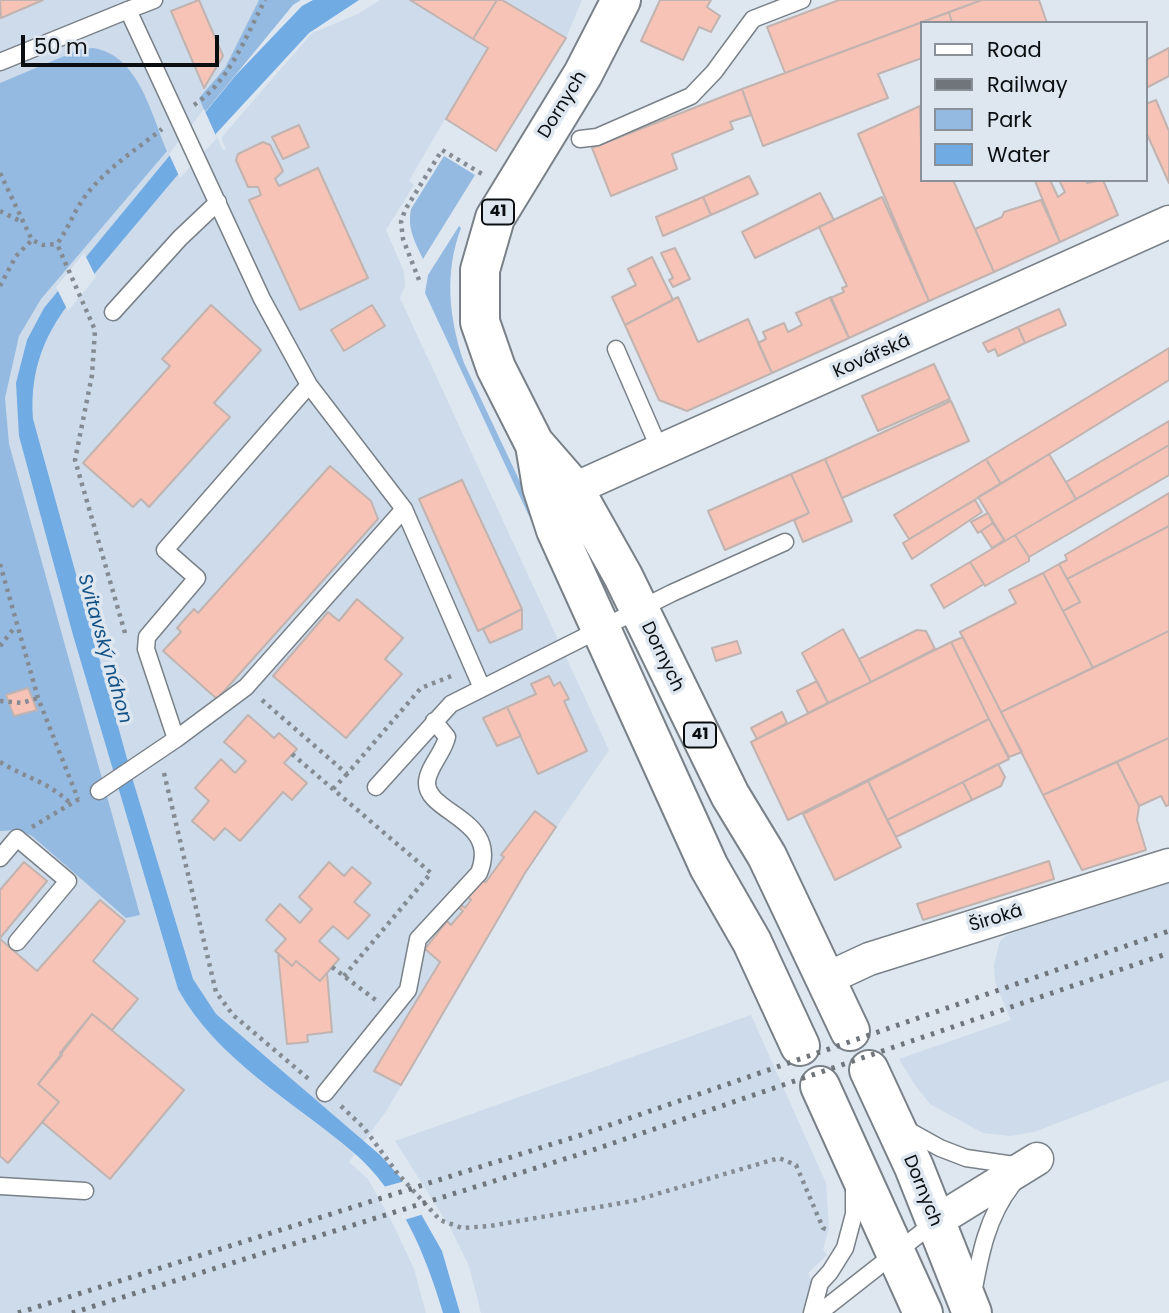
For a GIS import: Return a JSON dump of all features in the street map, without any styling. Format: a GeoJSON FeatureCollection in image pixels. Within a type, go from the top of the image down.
{"type":"FeatureCollection","features":[{"type":"Feature","properties":{"kind":"main road","name":"Dornych"},"geometry":{"type":"LineString","coordinates":[[621,0],[583,74],[495,218],[482,256],[478,297],[483,334],[496,368],[534,443],[574,489],[639,610],[730,795],[767,856],[850,1031]]}},
{"type":"Feature","properties":{"kind":"main road","name":"Dornych"},"geometry":{"type":"LineString","coordinates":[[534,443],[542,486],[556,530],[709,866],[752,942],[800,1046]]}},
{"type":"Feature","properties":{"kind":"main road","name":"Dornych"},"geometry":{"type":"LineString","coordinates":[[869,1070],[971,1311]]}},
{"type":"Feature","properties":{"kind":"main road"},"geometry":{"type":"LineString","coordinates":[[820,1086],[923,1313]]}},
{"type":"Feature","properties":{"kind":"street","name":"Kovářská"},"geometry":{"type":"LineString","coordinates":[[574,489],[1169,222]]}},
{"type":"Feature","properties":{"kind":"street","name":"Široká"},"geometry":{"type":"LineString","coordinates":[[826,979],[869,958],[1169,865]]}},
{"type":"Feature","properties":{"kind":"street"},"geometry":{"type":"LineString","coordinates":[[935,1222],[1031,1162]]}},
{"type":"Feature","properties":{"kind":"lane"},"geometry":{"type":"LineString","coordinates":[[0,62],[154,0]]}},
{"type":"Feature","properties":{"kind":"lane"},"geometry":{"type":"LineString","coordinates":[[580,139],[597,137],[691,96],[714,72],[753,19],[802,0]]}},
{"type":"Feature","properties":{"kind":"lane"},"geometry":{"type":"LineString","coordinates":[[128,10],[262,299],[309,385],[404,509],[482,688]]}},
{"type":"Feature","properties":{"kind":"lane"},"geometry":{"type":"LineString","coordinates":[[113,312],[180,238],[218,202]]}},
{"type":"Feature","properties":{"kind":"lane"},"geometry":{"type":"LineString","coordinates":[[616,349],[660,450]]}},
{"type":"Feature","properties":{"kind":"lane"},"geometry":{"type":"LineString","coordinates":[[176,739],[146,649],[147,636],[197,578],[164,550],[309,385]]}},
{"type":"Feature","properties":{"kind":"lane"},"geometry":{"type":"LineString","coordinates":[[99,790],[159,752],[246,687],[404,509]]}},
{"type":"Feature","properties":{"kind":"lane"},"geometry":{"type":"LineString","coordinates":[[376,787],[451,704],[544,660],[639,610],[785,542]]}},
{"type":"Feature","properties":{"kind":"lane"},"geometry":{"type":"LineString","coordinates":[[325,1093],[408,990],[418,939],[479,873],[484,860],[480,837],[429,791],[427,778],[447,737],[434,721]]}},
{"type":"Feature","properties":{"kind":"lane"},"geometry":{"type":"LineString","coordinates":[[0,858],[17,838],[68,881],[16,942]]}},
{"type":"Feature","properties":{"kind":"lane"},"geometry":{"type":"LineString","coordinates":[[891,1118],[940,1149],[966,1158],[1031,1162]]}},
{"type":"Feature","properties":{"kind":"lane"},"geometry":{"type":"LineString","coordinates":[[812,1313],[820,1283],[845,1248],[852,1226],[855,1205],[853,1154]]}},
{"type":"Feature","properties":{"kind":"lane"},"geometry":{"type":"LineString","coordinates":[[971,1311],[993,1213],[1031,1162]]}},
{"type":"Feature","properties":{"kind":"lane"},"geometry":{"type":"LineString","coordinates":[[1,1184],[85,1191]]}},
{"type":"Feature","properties":{"kind":"lane"},"geometry":{"type":"LineString","coordinates":[[819,1313],[935,1222]]}},
{"type":"Feature","properties":{"kind":"path"},"geometry":{"type":"LineString","coordinates":[[0,173],[32,240],[43,245],[57,244],[67,232],[70,218],[90,190],[180,122],[209,96],[233,62],[265,0]]}},
{"type":"Feature","properties":{"kind":"path"},"geometry":{"type":"LineString","coordinates":[[419,280],[401,234],[405,210],[442,149],[482,174]]}},
{"type":"Feature","properties":{"kind":"path"},"geometry":{"type":"LineString","coordinates":[[0,211],[22,223]]}},
{"type":"Feature","properties":{"kind":"path"},"geometry":{"type":"LineString","coordinates":[[0,286],[16,256],[32,240]]}},
{"type":"Feature","properties":{"kind":"path"},"geometry":{"type":"LineString","coordinates":[[57,244],[95,330],[96,352],[75,460],[127,639]]}},
{"type":"Feature","properties":{"kind":"path"},"geometry":{"type":"LineString","coordinates":[[0,564],[38,698],[78,800]]}},
{"type":"Feature","properties":{"kind":"path"},"geometry":{"type":"LineString","coordinates":[[0,646],[16,626]]}},
{"type":"Feature","properties":{"kind":"path"},"geometry":{"type":"LineString","coordinates":[[333,789],[421,688],[474,666]]}},
{"type":"Feature","properties":{"kind":"path"},"geometry":{"type":"LineString","coordinates":[[246,687],[347,774]]}},
{"type":"Feature","properties":{"kind":"path"},"geometry":{"type":"LineString","coordinates":[[0,701],[22,703],[38,698]]}},
{"type":"Feature","properties":{"kind":"path"},"geometry":{"type":"LineString","coordinates":[[159,752],[216,992],[233,1015],[290,1064]]}},
{"type":"Feature","properties":{"kind":"path"},"geometry":{"type":"LineString","coordinates":[[292,754],[431,873],[344,976]]}},
{"type":"Feature","properties":{"kind":"path"},"geometry":{"type":"LineString","coordinates":[[0,762],[21,774],[41,780],[70,803]]}},
{"type":"Feature","properties":{"kind":"path"},"geometry":{"type":"LineString","coordinates":[[17,838],[70,803],[99,790]]}},
{"type":"Feature","properties":{"kind":"path"},"geometry":{"type":"LineString","coordinates":[[332,967],[391,1012]]}},
{"type":"Feature","properties":{"kind":"path"},"geometry":{"type":"LineString","coordinates":[[345,1110],[364,1128],[398,1174],[440,1220],[461,1228],[490,1226],[633,1201],[779,1158],[796,1165],[823,1228],[835,1234]]}},
{"type":"Feature","properties":{"kind":"shaded area"},"geometry":{"type":"Polygon","coordinates":[[[0,0],[259,0],[225,68],[199,98],[223,150],[226,149],[221,138],[312,33],[358,14],[380,0],[582,0],[566,38],[496,151],[445,119],[409,181],[414,185],[386,230],[404,272],[405,286],[400,298],[609,750],[525,873],[387,1110],[349,1162],[368,1179],[393,1224],[414,1269],[426,1313],[0,1313],[0,0]]]}},
{"type":"Feature","properties":{"kind":"shaded area"},"geometry":{"type":"Polygon","coordinates":[[[1169,883],[1169,1080],[1034,1132],[1010,1136],[983,1133],[930,1104],[899,1059],[1011,1020],[995,982],[994,965],[1000,941],[1009,934],[1169,883]]]}},
{"type":"Feature","properties":{"kind":"shaded area"},"geometry":{"type":"Polygon","coordinates":[[[751,1015],[826,1183],[829,1228],[823,1249],[827,1255],[808,1273],[828,1313],[481,1313],[469,1266],[451,1229],[395,1141],[751,1015]]]}},
{"type":"Feature","properties":{"kind":"green space"},"geometry":{"type":"Polygon","coordinates":[[[259,0],[301,0],[293,5],[205,112],[199,98],[225,68],[259,0]]]}},
{"type":"Feature","properties":{"kind":"green space"},"geometry":{"type":"Polygon","coordinates":[[[93,48],[109,53],[122,62],[132,74],[149,104],[167,151],[41,299],[19,336],[5,398],[9,444],[140,915],[126,918],[32,836],[19,830],[0,831],[0,83],[81,49],[93,48]]]}},
{"type":"Feature","properties":{"kind":"green space"},"geometry":{"type":"Polygon","coordinates":[[[444,156],[475,175],[423,259],[411,229],[411,209],[444,156]]]}},
{"type":"Feature","properties":{"kind":"green space"},"geometry":{"type":"Polygon","coordinates":[[[459,226],[461,228],[452,262],[450,295],[464,363],[565,577],[557,576],[425,293],[428,275],[459,226]]]}},
{"type":"Feature","properties":{"kind":"water"},"geometry":{"type":"Polygon","coordinates":[[[313,0],[359,0],[309,33],[175,178],[64,310],[38,362],[33,389],[33,419],[134,784],[193,979],[216,1014],[380,1155],[400,1177],[442,1251],[460,1313],[443,1313],[409,1226],[398,1205],[370,1168],[235,1058],[194,1014],[178,989],[73,635],[19,436],[16,383],[27,340],[44,308],[236,75],[302,6],[313,0]]]}},
{"type":"Feature","properties":{"kind":"pier"},"geometry":{"type":"Polygon","coordinates":[[[204,109],[217,138],[180,178],[169,154],[204,109]]]}},
{"type":"Feature","properties":{"kind":"pier"},"geometry":{"type":"Polygon","coordinates":[[[84,253],[96,277],[68,311],[56,287],[84,253]]]}},
{"type":"Feature","properties":{"kind":"pier"},"geometry":{"type":"Polygon","coordinates":[[[405,1181],[424,1214],[401,1221],[380,1188],[405,1181]]]}},
{"type":"Feature","properties":{"kind":"building"},"geometry":{"type":"Polygon","coordinates":[[[0,0],[43,0],[1,18],[0,0]]]}},
{"type":"Feature","properties":{"kind":"building"},"geometry":{"type":"Polygon","coordinates":[[[199,0],[223,56],[204,88],[171,11],[199,0]]]}},
{"type":"Feature","properties":{"kind":"building"},"geometry":{"type":"Polygon","coordinates":[[[410,0],[497,0],[473,39],[410,0]]]}},
{"type":"Feature","properties":{"kind":"building"},"geometry":{"type":"Polygon","coordinates":[[[497,0],[502,0],[566,38],[496,151],[446,119],[488,48],[473,39],[497,0]]]}},
{"type":"Feature","properties":{"kind":"building"},"geometry":{"type":"Polygon","coordinates":[[[660,0],[711,0],[707,7],[720,16],[711,32],[699,27],[683,60],[641,41],[660,0]]]}},
{"type":"Feature","properties":{"kind":"building"},"geometry":{"type":"Polygon","coordinates":[[[839,0],[982,0],[785,73],[767,27],[839,0]]]}},
{"type":"Feature","properties":{"kind":"building"},"geometry":{"type":"Polygon","coordinates":[[[982,0],[1039,0],[1046,21],[951,21],[949,12],[982,0]]]}},
{"type":"Feature","properties":{"kind":"building"},"geometry":{"type":"Polygon","coordinates":[[[949,12],[951,21],[925,21],[949,12]]]}},
{"type":"Feature","properties":{"kind":"building"},"geometry":{"type":"Polygon","coordinates":[[[920,23],[920,59],[878,74],[888,98],[763,146],[742,89],[920,23]]]}},
{"type":"Feature","properties":{"kind":"building"},"geometry":{"type":"Polygon","coordinates":[[[1169,48],[1169,76],[1148,87],[1148,59],[1169,48]]]}},
{"type":"Feature","properties":{"kind":"building"},"geometry":{"type":"Polygon","coordinates":[[[742,89],[751,115],[730,122],[733,129],[672,154],[677,169],[611,196],[592,148],[742,89]]]}},
{"type":"Feature","properties":{"kind":"building"},"geometry":{"type":"Polygon","coordinates":[[[1156,100],[1169,131],[1169,183],[1148,136],[1148,103],[1156,100]]]}},
{"type":"Feature","properties":{"kind":"building"},"geometry":{"type":"Polygon","coordinates":[[[920,106],[920,182],[954,182],[994,272],[929,301],[858,134],[920,106]]]}},
{"type":"Feature","properties":{"kind":"building"},"geometry":{"type":"Polygon","coordinates":[[[299,125],[309,147],[283,159],[272,137],[299,125]]]}},
{"type":"Feature","properties":{"kind":"building"},"geometry":{"type":"Polygon","coordinates":[[[263,142],[270,145],[283,171],[275,179],[279,186],[318,168],[368,278],[300,310],[249,200],[261,195],[258,187],[248,187],[236,160],[238,154],[263,142]]]}},
{"type":"Feature","properties":{"kind":"building"},"geometry":{"type":"Polygon","coordinates":[[[749,176],[758,194],[711,215],[703,197],[749,176]]]}},
{"type":"Feature","properties":{"kind":"building"},"geometry":{"type":"Polygon","coordinates":[[[1035,182],[1051,182],[1058,197],[1065,192],[1060,182],[1104,182],[1118,215],[1060,242],[1035,182]]]}},
{"type":"Feature","properties":{"kind":"building"},"geometry":{"type":"Polygon","coordinates":[[[820,193],[834,220],[755,258],[742,232],[820,193]]]}},
{"type":"Feature","properties":{"kind":"building"},"geometry":{"type":"Polygon","coordinates":[[[703,197],[711,215],[663,236],[656,217],[703,197]]]}},
{"type":"Feature","properties":{"kind":"building"},"geometry":{"type":"Polygon","coordinates":[[[882,197],[929,301],[849,338],[830,298],[844,292],[842,288],[847,286],[819,227],[882,197]]]}},
{"type":"Feature","properties":{"kind":"building"},"geometry":{"type":"Polygon","coordinates":[[[1041,200],[1060,242],[994,272],[975,229],[1002,217],[1004,212],[1041,200]]]}},
{"type":"Feature","properties":{"kind":"building"},"geometry":{"type":"Polygon","coordinates":[[[675,248],[690,279],[673,287],[669,280],[673,278],[661,253],[675,248]]]}},
{"type":"Feature","properties":{"kind":"building"},"geometry":{"type":"Polygon","coordinates":[[[652,257],[673,300],[625,325],[612,297],[636,285],[628,269],[652,257]]]}},
{"type":"Feature","properties":{"kind":"building"},"geometry":{"type":"Polygon","coordinates":[[[678,297],[698,342],[748,319],[772,373],[687,411],[659,400],[625,325],[678,297]]]}},
{"type":"Feature","properties":{"kind":"building"},"geometry":{"type":"Polygon","coordinates":[[[831,297],[849,338],[772,373],[758,343],[766,339],[763,332],[784,323],[788,332],[802,325],[796,313],[831,297]]]}},
{"type":"Feature","properties":{"kind":"building"},"geometry":{"type":"Polygon","coordinates":[[[211,305],[261,350],[214,403],[230,417],[149,507],[141,499],[133,507],[83,463],[170,366],[162,359],[211,305]]]}},
{"type":"Feature","properties":{"kind":"building"},"geometry":{"type":"Polygon","coordinates":[[[372,305],[385,326],[344,351],[331,330],[372,305]]]}},
{"type":"Feature","properties":{"kind":"building"},"geometry":{"type":"Polygon","coordinates":[[[1059,309],[1066,325],[1025,343],[1018,327],[1059,309]]]}},
{"type":"Feature","properties":{"kind":"building"},"geometry":{"type":"Polygon","coordinates":[[[1018,327],[1025,343],[998,356],[995,349],[988,352],[983,343],[1018,327]]]}},
{"type":"Feature","properties":{"kind":"building"},"geometry":{"type":"Polygon","coordinates":[[[1169,348],[1169,380],[1001,484],[986,459],[1169,348]]]}},
{"type":"Feature","properties":{"kind":"building"},"geometry":{"type":"Polygon","coordinates":[[[934,364],[950,399],[878,431],[862,396],[934,364]]]}},
{"type":"Feature","properties":{"kind":"building"},"geometry":{"type":"Polygon","coordinates":[[[951,401],[969,441],[842,498],[825,459],[951,401]]]}},
{"type":"Feature","properties":{"kind":"building"},"geometry":{"type":"Polygon","coordinates":[[[1169,421],[1169,445],[1076,499],[1066,482],[1169,421]]]}},
{"type":"Feature","properties":{"kind":"building"},"geometry":{"type":"Polygon","coordinates":[[[1169,445],[1169,475],[1029,557],[1015,535],[1169,445]]]}},
{"type":"Feature","properties":{"kind":"building"},"geometry":{"type":"Polygon","coordinates":[[[1049,454],[1076,499],[1005,541],[978,497],[1049,454]]]}},
{"type":"Feature","properties":{"kind":"building"},"geometry":{"type":"Polygon","coordinates":[[[825,459],[852,521],[803,542],[794,520],[809,513],[791,474],[825,459]]]}},
{"type":"Feature","properties":{"kind":"building"},"geometry":{"type":"Polygon","coordinates":[[[986,459],[1001,484],[909,539],[894,515],[986,459]]]}},
{"type":"Feature","properties":{"kind":"building"},"geometry":{"type":"Polygon","coordinates":[[[330,466],[371,501],[378,519],[217,699],[163,651],[181,632],[177,628],[194,609],[198,613],[330,466]]]}},
{"type":"Feature","properties":{"kind":"building"},"geometry":{"type":"Polygon","coordinates":[[[791,474],[809,513],[725,550],[708,511],[791,474]]]}},
{"type":"Feature","properties":{"kind":"building"},"geometry":{"type":"Polygon","coordinates":[[[462,480],[522,609],[478,631],[419,499],[462,480]]]}},
{"type":"Feature","properties":{"kind":"building"},"geometry":{"type":"Polygon","coordinates":[[[1169,493],[1169,526],[1067,579],[1059,564],[1067,560],[1065,555],[1169,493]]]}},
{"type":"Feature","properties":{"kind":"building"},"geometry":{"type":"Polygon","coordinates":[[[975,500],[982,512],[912,559],[903,543],[975,500]]]}},
{"type":"Feature","properties":{"kind":"building"},"geometry":{"type":"Polygon","coordinates":[[[988,513],[993,523],[978,533],[971,522],[988,513]]]}},
{"type":"Feature","properties":{"kind":"building"},"geometry":{"type":"Polygon","coordinates":[[[993,523],[1004,540],[992,548],[981,531],[993,523]]]}},
{"type":"Feature","properties":{"kind":"building"},"geometry":{"type":"Polygon","coordinates":[[[1169,526],[1169,631],[1093,668],[1063,611],[1080,602],[1067,579],[1169,526]]]}},
{"type":"Feature","properties":{"kind":"building"},"geometry":{"type":"Polygon","coordinates":[[[1015,535],[1029,561],[985,586],[970,562],[1015,535]]]}},
{"type":"Feature","properties":{"kind":"building"},"geometry":{"type":"Polygon","coordinates":[[[970,562],[984,584],[944,608],[931,585],[970,562]]]}},
{"type":"Feature","properties":{"kind":"building"},"geometry":{"type":"Polygon","coordinates":[[[1059,564],[1080,602],[1063,611],[1043,573],[1059,564]]]}},
{"type":"Feature","properties":{"kind":"building"},"geometry":{"type":"Polygon","coordinates":[[[1043,573],[1093,668],[1001,712],[960,632],[1016,603],[1009,590],[1043,573]]]}},
{"type":"Feature","properties":{"kind":"building"},"geometry":{"type":"Polygon","coordinates":[[[357,599],[403,638],[385,659],[402,674],[346,738],[273,676],[328,612],[339,621],[357,599]]]}},
{"type":"Feature","properties":{"kind":"building"},"geometry":{"type":"Polygon","coordinates":[[[522,609],[522,629],[490,643],[483,629],[522,609]]]}},
{"type":"Feature","properties":{"kind":"building"},"geometry":{"type":"Polygon","coordinates":[[[843,629],[871,682],[828,703],[802,653],[843,629]]]}},
{"type":"Feature","properties":{"kind":"building"},"geometry":{"type":"Polygon","coordinates":[[[917,630],[926,631],[935,649],[871,682],[859,659],[917,630]]]}},
{"type":"Feature","properties":{"kind":"building"},"geometry":{"type":"Polygon","coordinates":[[[1169,631],[1169,738],[1043,795],[1001,712],[1169,631]]]}},
{"type":"Feature","properties":{"kind":"building"},"geometry":{"type":"Polygon","coordinates":[[[963,637],[1022,752],[1009,757],[989,719],[951,642],[963,637]]]}},
{"type":"Feature","properties":{"kind":"building"},"geometry":{"type":"Polygon","coordinates":[[[737,641],[741,653],[716,661],[712,648],[737,641]]]}},
{"type":"Feature","properties":{"kind":"building"},"geometry":{"type":"Polygon","coordinates":[[[951,642],[989,719],[788,820],[751,742],[951,642]]]}},
{"type":"Feature","properties":{"kind":"building"},"geometry":{"type":"Polygon","coordinates":[[[549,676],[554,686],[560,682],[569,699],[564,701],[587,751],[538,774],[507,707],[536,694],[531,684],[549,676]]]}},
{"type":"Feature","properties":{"kind":"building"},"geometry":{"type":"Polygon","coordinates":[[[817,681],[828,703],[808,713],[797,691],[817,681]]]}},
{"type":"Feature","properties":{"kind":"building"},"geometry":{"type":"Polygon","coordinates":[[[28,688],[37,710],[14,716],[6,695],[28,688]]]}},
{"type":"Feature","properties":{"kind":"building"},"geometry":{"type":"Polygon","coordinates":[[[507,707],[521,736],[497,746],[483,718],[507,707]]]}},
{"type":"Feature","properties":{"kind":"building"},"geometry":{"type":"Polygon","coordinates":[[[782,712],[787,723],[757,739],[751,728],[782,712]]]}},
{"type":"Feature","properties":{"kind":"building"},"geometry":{"type":"Polygon","coordinates":[[[248,715],[274,738],[279,733],[297,749],[284,763],[307,783],[292,800],[283,792],[240,841],[225,828],[214,840],[192,821],[209,801],[195,788],[221,759],[235,773],[246,761],[224,742],[248,715]]]}},
{"type":"Feature","properties":{"kind":"building"},"geometry":{"type":"Polygon","coordinates":[[[989,719],[1009,759],[887,820],[868,781],[989,719]]]}},
{"type":"Feature","properties":{"kind":"building"},"geometry":{"type":"Polygon","coordinates":[[[1169,738],[1169,805],[1166,806],[1161,796],[1139,806],[1117,762],[1169,738]]]}},
{"type":"Feature","properties":{"kind":"building"},"geometry":{"type":"Polygon","coordinates":[[[1117,762],[1139,806],[1137,820],[1146,850],[1082,870],[1043,795],[1117,762]]]}},
{"type":"Feature","properties":{"kind":"building"},"geometry":{"type":"Polygon","coordinates":[[[998,764],[1005,777],[1001,786],[972,800],[963,782],[998,764]]]}},
{"type":"Feature","properties":{"kind":"building"},"geometry":{"type":"Polygon","coordinates":[[[868,781],[901,847],[835,880],[803,814],[868,781]]]}},
{"type":"Feature","properties":{"kind":"building"},"geometry":{"type":"Polygon","coordinates":[[[963,782],[972,800],[896,837],[887,820],[963,782]]]}},
{"type":"Feature","properties":{"kind":"building"},"geometry":{"type":"Polygon","coordinates":[[[535,811],[556,827],[525,873],[401,1085],[374,1071],[440,962],[425,949],[447,921],[451,925],[463,911],[459,908],[461,905],[465,908],[471,900],[468,897],[482,881],[486,882],[504,857],[501,855],[535,811]]]}},
{"type":"Feature","properties":{"kind":"building"},"geometry":{"type":"Polygon","coordinates":[[[1049,861],[1054,879],[923,920],[917,904],[1049,861]]]}},
{"type":"Feature","properties":{"kind":"building"},"geometry":{"type":"Polygon","coordinates":[[[24,862],[47,881],[0,938],[0,890],[24,862]]]}},
{"type":"Feature","properties":{"kind":"building"},"geometry":{"type":"Polygon","coordinates":[[[329,862],[344,876],[352,867],[371,883],[354,902],[370,915],[348,939],[333,926],[319,941],[339,959],[320,981],[296,961],[292,966],[275,951],[286,939],[266,920],[280,904],[300,923],[312,909],[299,897],[329,862]]]}},
{"type":"Feature","properties":{"kind":"building"},"geometry":{"type":"Polygon","coordinates":[[[100,900],[125,921],[93,961],[138,999],[112,1030],[92,1014],[60,1053],[62,1055],[38,1084],[59,1102],[8,1163],[0,1156],[0,939],[37,971],[100,900]]]}},
{"type":"Feature","properties":{"kind":"building"},"geometry":{"type":"Polygon","coordinates":[[[278,953],[292,966],[296,961],[320,981],[327,973],[332,1032],[307,1035],[308,1042],[287,1044],[278,953]]]}},
{"type":"Feature","properties":{"kind":"building"},"geometry":{"type":"Polygon","coordinates":[[[92,1014],[184,1090],[110,1179],[42,1122],[59,1102],[38,1084],[92,1014]]]}},
{"type":"Feature","properties":{"kind":"railway"},"geometry":{"type":"LineString","coordinates":[[18,1313],[581,1135],[1169,931]]}},
{"type":"Feature","properties":{"kind":"railway"},"geometry":{"type":"LineString","coordinates":[[72,1313],[587,1152],[1169,953]]}},
{"type":"Feature","properties":{"kind":"water label","name":"Svitavský náhon"},"geometry":{"type":"Point","coordinates":[104,649]}}]}
